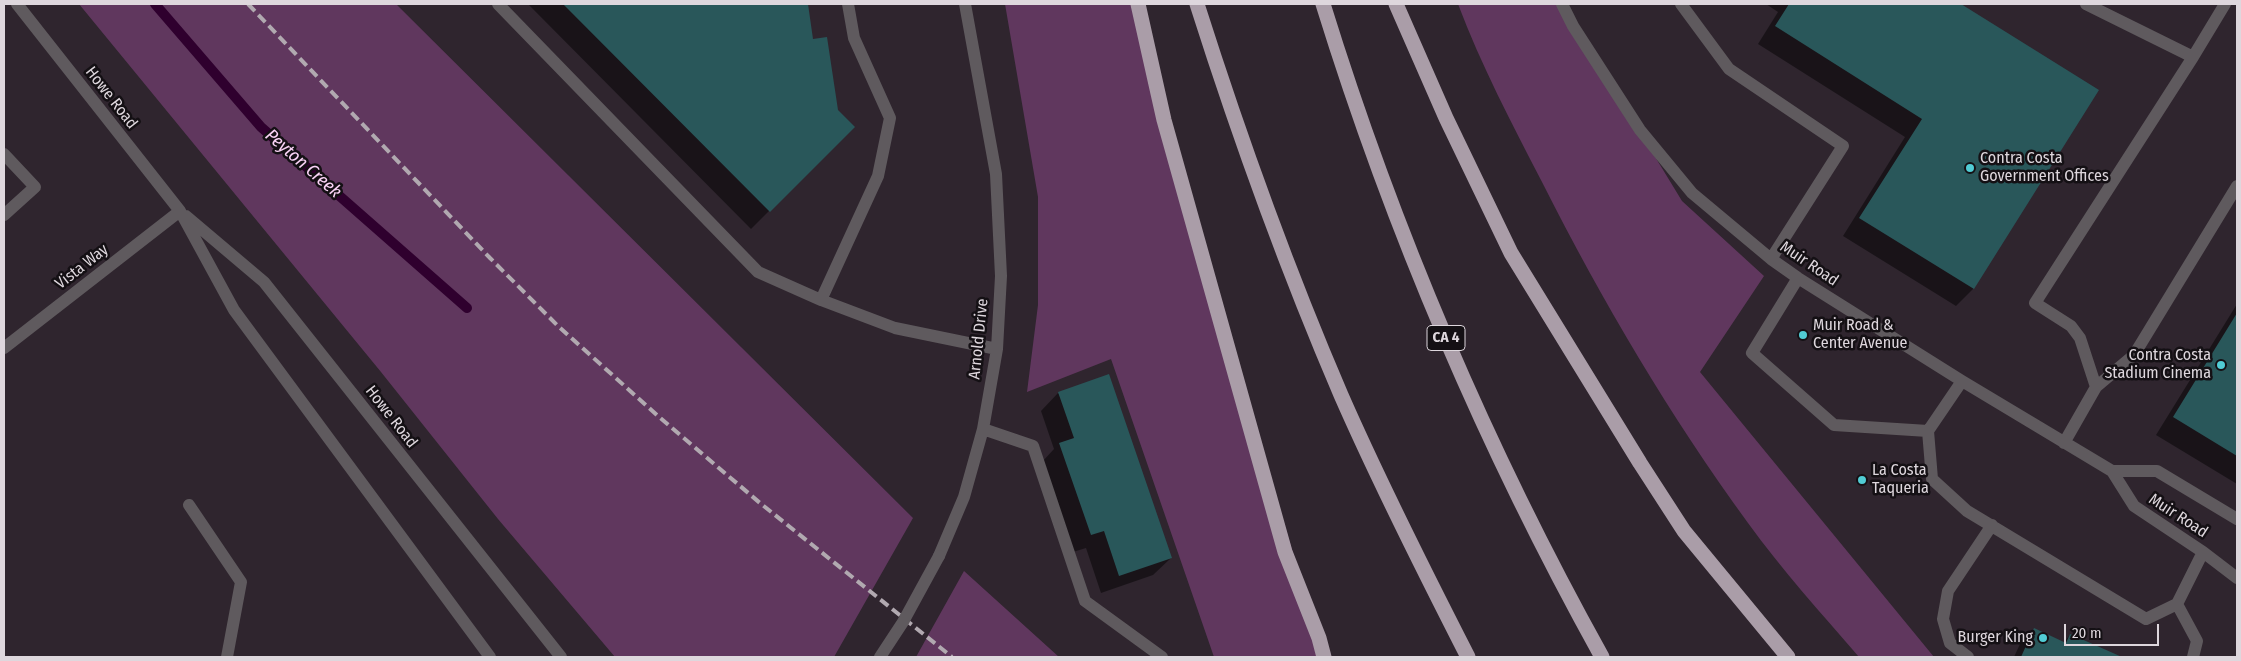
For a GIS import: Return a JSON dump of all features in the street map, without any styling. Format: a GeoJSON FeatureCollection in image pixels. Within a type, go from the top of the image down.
{"type":"FeatureCollection","features":[{"type":"Feature","properties":{"kind":"highway"},"geometry":{"type":"LineString","coordinates":[[1138,4],[1164,120],[1285,552],[1319,638],[1324,657]]}},
{"type":"Feature","properties":{"kind":"highway"},"geometry":{"type":"LineString","coordinates":[[1197,4],[1259,190],[1311,324],[1372,464],[1468,657]]}},
{"type":"Feature","properties":{"kind":"highway","name":"CA 4"},"geometry":{"type":"LineString","coordinates":[[1323,4],[1382,177],[1435,313],[1499,456],[1602,657]]}},
{"type":"Feature","properties":{"kind":"highway"},"geometry":{"type":"LineString","coordinates":[[1396,4],[1446,118],[1510,253],[1684,531],[1788,657]]}},
{"type":"Feature","properties":{"kind":"street","name":"Howe Road"},"geometry":{"type":"LineString","coordinates":[[17,4],[180,211],[234,310],[490,657]]}},
{"type":"Feature","properties":{"kind":"street"},"geometry":{"type":"LineString","coordinates":[[498,4],[758,272],[821,300],[895,328],[997,349]]}},
{"type":"Feature","properties":{"kind":"street"},"geometry":{"type":"LineString","coordinates":[[821,300],[878,176],[890,118],[854,38],[848,4]]}},
{"type":"Feature","properties":{"kind":"street","name":"Arnold Drive"},"geometry":{"type":"LineString","coordinates":[[880,657],[903,622],[939,556],[964,497],[982,429],[997,349],[1001,276],[996,174],[965,4]]}},
{"type":"Feature","properties":{"kind":"street","name":"Muir Road"},"geometry":{"type":"LineString","coordinates":[[1562,4],[1573,26],[1640,130],[1692,193],[1771,259],[1798,278],[1962,381],[2112,471],[2134,506],[2203,552],[2237,578]]}},
{"type":"Feature","properties":{"kind":"street"},"geometry":{"type":"LineString","coordinates":[[1681,4],[1729,70],[1843,146],[1771,259]]}},
{"type":"Feature","properties":{"kind":"street"},"geometry":{"type":"LineString","coordinates":[[2086,4],[2193,57]]}},
{"type":"Feature","properties":{"kind":"street"},"geometry":{"type":"LineString","coordinates":[[2096,387],[2080,338],[2071,326],[2036,302],[2193,57],[2224,4]]}},
{"type":"Feature","properties":{"kind":"street"},"geometry":{"type":"LineString","coordinates":[[4,154],[35,187],[4,215]]}},
{"type":"Feature","properties":{"kind":"street"},"geometry":{"type":"LineString","coordinates":[[2064,443],[2096,387],[2134,355],[2237,186]]}},
{"type":"Feature","properties":{"kind":"street","name":"Howe Road"},"geometry":{"type":"LineString","coordinates":[[180,211],[264,282],[561,657]]}},
{"type":"Feature","properties":{"kind":"street","name":"Vista Way"},"geometry":{"type":"LineString","coordinates":[[4,348],[180,211]]}},
{"type":"Feature","properties":{"kind":"street"},"geometry":{"type":"LineString","coordinates":[[1798,278],[1752,353],[1834,425],[1928,431]]}},
{"type":"Feature","properties":{"kind":"street"},"geometry":{"type":"LineString","coordinates":[[1962,381],[1928,431],[1932,479],[1967,511],[2146,619],[2177,604],[2203,552]]}},
{"type":"Feature","properties":{"kind":"street"},"geometry":{"type":"LineString","coordinates":[[982,429],[1033,446],[1085,601],[1162,657]]}},
{"type":"Feature","properties":{"kind":"street","name":"Muir Road"},"geometry":{"type":"LineString","coordinates":[[2112,471],[2157,471],[2237,519]]}},
{"type":"Feature","properties":{"kind":"street"},"geometry":{"type":"LineString","coordinates":[[189,505],[241,582],[227,657]]}},
{"type":"Feature","properties":{"kind":"street"},"geometry":{"type":"LineString","coordinates":[[1968,657],[1950,643],[1943,619],[1948,591],[1992,525]]}},
{"type":"Feature","properties":{"kind":"street"},"geometry":{"type":"LineString","coordinates":[[2177,604],[2197,641],[2193,657]]}},
{"type":"Feature","properties":{"kind":"shaded area"},"geometry":{"type":"Polygon","coordinates":[[[79,4],[396,4],[913,518],[834,657],[615,657],[498,519],[381,372],[79,4]]]}},
{"type":"Feature","properties":{"kind":"shaded area"},"geometry":{"type":"Polygon","coordinates":[[[1005,4],[1138,4],[1164,120],[1324,657],[1214,657],[1111,359],[1027,392],[1038,305],[1038,197],[1005,4]]]}},
{"type":"Feature","properties":{"kind":"shaded area"},"geometry":{"type":"Polygon","coordinates":[[[1458,4],[1562,4],[1682,201],[1764,276],[1700,372],[1934,657],[1859,657],[1788,574],[1748,523],[1691,441],[1613,314],[1497,94],[1458,4]]]}},
{"type":"Feature","properties":{"kind":"shaded area"},"geometry":{"type":"Polygon","coordinates":[[[964,571],[1059,657],[916,657],[964,571]]]}},
{"type":"Feature","properties":{"kind":"building"},"geometry":{"type":"Polygon","coordinates":[[[563,4],[808,4],[813,39],[827,37],[838,110],[855,127],[770,212],[563,4]]]}},
{"type":"Feature","properties":{"kind":"building","name":"Contra Costa Government Offices"},"geometry":{"type":"Polygon","coordinates":[[[1789,4],[1961,4],[2099,90],[1974,289],[1859,218],[1922,119],[1775,26],[1789,4]]]}},
{"type":"Feature","properties":{"kind":"building","name":"Contra Costa Stadium Cinema"},"geometry":{"type":"Polygon","coordinates":[[[2237,313],[2237,456],[2173,417],[2237,313]]]}},
{"type":"Feature","properties":{"kind":"building"},"geometry":{"type":"Polygon","coordinates":[[[1109,374],[1172,558],[1119,576],[1104,531],[1091,535],[1059,443],[1074,438],[1058,392],[1109,374]]]}},
{"type":"Feature","properties":{"kind":"building","name":"Burger King"},"geometry":{"type":"Polygon","coordinates":[[[2034,628],[2066,643],[2070,634],[2122,657],[2021,657],[2034,628]]]}},
{"type":"Feature","properties":{"kind":"waterway","name":"Peyton Creek"},"geometry":{"type":"LineString","coordinates":[[155,4],[261,127],[467,308]]}},
{"type":"Feature","properties":{"kind":"railway"},"geometry":{"type":"LineString","coordinates":[[248,4],[490,258],[558,326],[658,416],[760,503],[952,657]]}},
{"type":"Feature","properties":{"kind":"place","name":"Contra Costa Government Offices"},"geometry":{"type":"Point","coordinates":[1970,168]}},
{"type":"Feature","properties":{"kind":"place","name":"Muir Road & Center Avenue"},"geometry":{"type":"Point","coordinates":[1803,335]}},
{"type":"Feature","properties":{"kind":"place","name":"Contra Costa Stadium Cinema"},"geometry":{"type":"Point","coordinates":[2221,365]}},
{"type":"Feature","properties":{"kind":"place","name":"La Costa Taqueria"},"geometry":{"type":"Point","coordinates":[1862,480]}},
{"type":"Feature","properties":{"kind":"place","name":"Burger King"},"geometry":{"type":"Point","coordinates":[2043,638]}}]}
